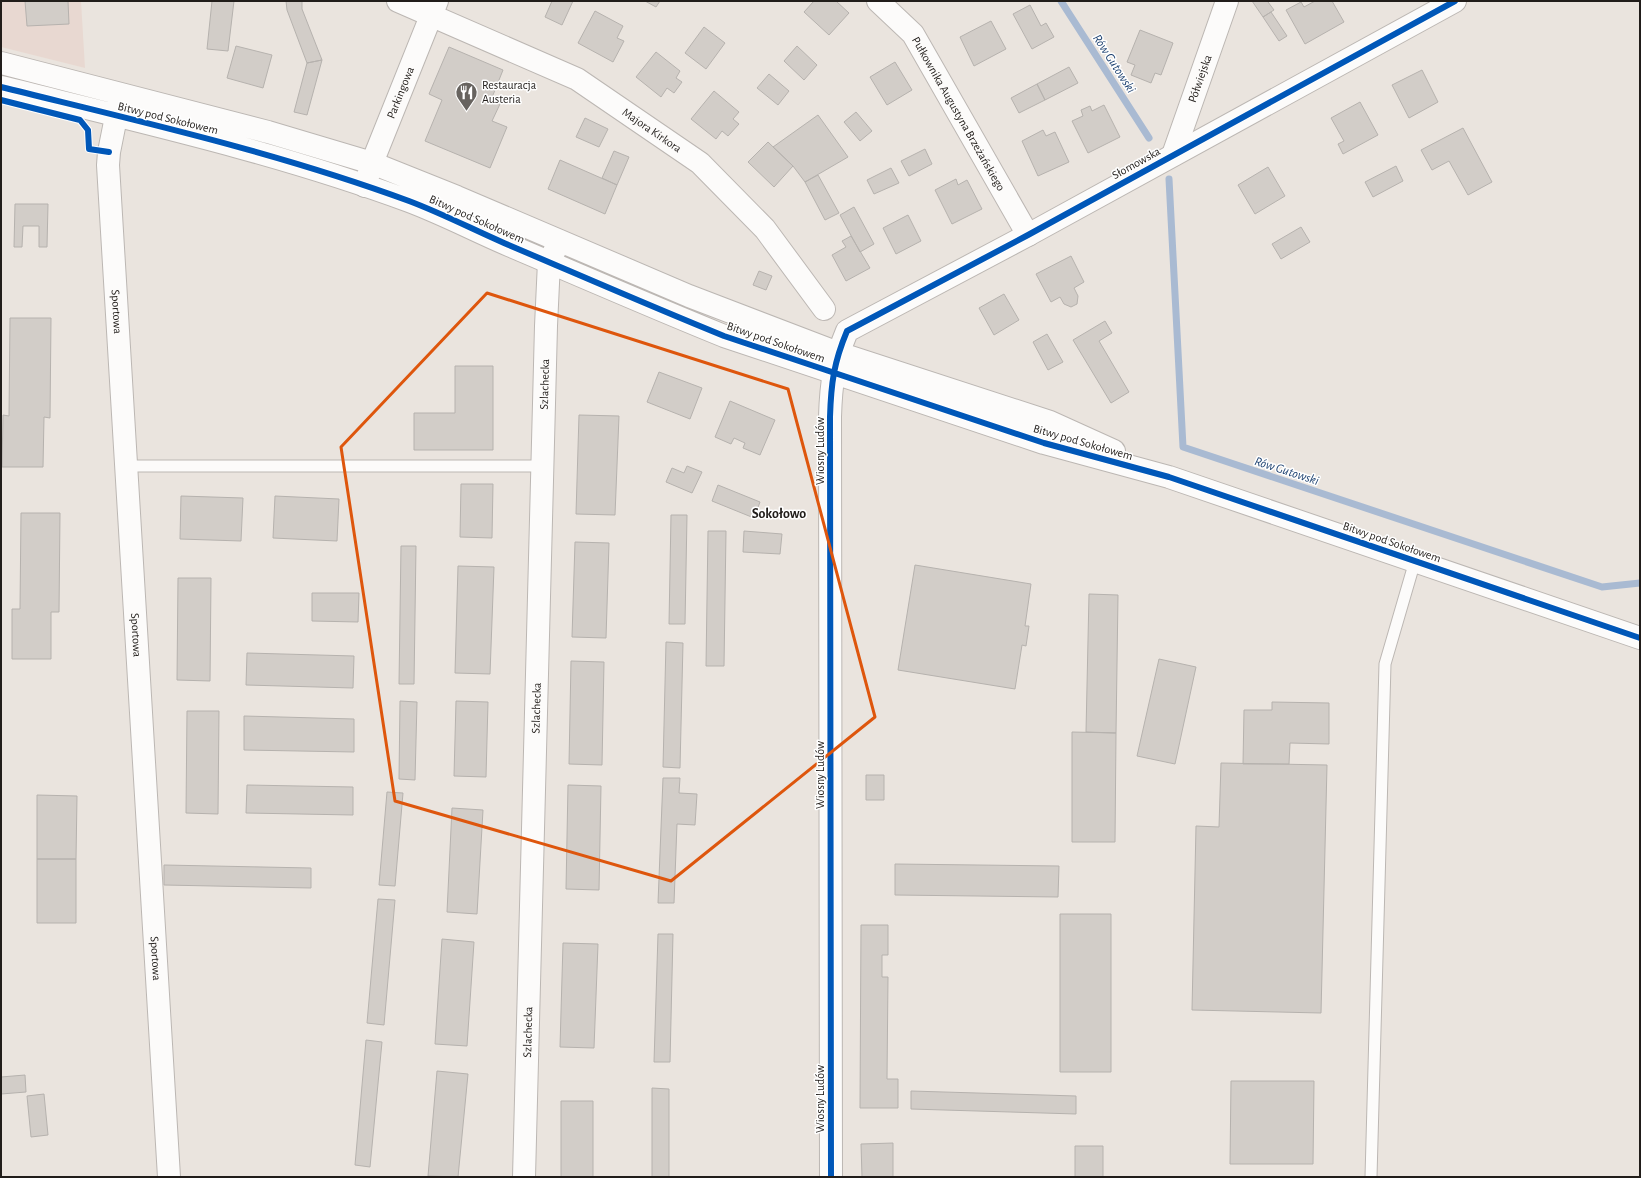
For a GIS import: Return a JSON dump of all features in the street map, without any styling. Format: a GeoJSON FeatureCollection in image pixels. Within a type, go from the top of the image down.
{"type":"FeatureCollection","features":[{"type":"Feature","properties":{"kind":"street","name":"Majora Kirkora"},"geometry":{"type":"LineString","coordinates":[[398,1],[434,8],[577,79],[700,163],[765,229],[824,309]]}},
{"type":"Feature","properties":{"kind":"street","name":"Pułkownika Augustyna Brzeżańskiego"},"geometry":{"type":"LineString","coordinates":[[878,1],[913,34],[1028,235]]}},
{"type":"Feature","properties":{"kind":"street","name":"Półwiejska"},"geometry":{"type":"LineString","coordinates":[[1173,155],[1227,1]]}},
{"type":"Feature","properties":{"kind":"street","name":"Słomowska"},"geometry":{"type":"LineString","coordinates":[[838,353],[847,331],[1028,235],[1455,1]]}},
{"type":"Feature","properties":{"kind":"street","name":"Parkingowa"},"geometry":{"type":"LineString","coordinates":[[366,186],[372,163],[434,8]]}},
{"type":"Feature","properties":{"kind":"street","name":"Bitwy pod Sokołowem"},"geometry":{"type":"LineString","coordinates":[[1,63],[268,132],[372,163],[457,197],[558,242],[689,296],[838,353],[1050,422],[1169,477]]}},
{"type":"Feature","properties":{"kind":"street","name":"Bitwy pod Sokołowem"},"geometry":{"type":"LineString","coordinates":[[1,87],[116,115],[283,160],[366,186],[411,202],[717,333],[833,374],[1044,443],[1169,477],[1640,638]]}},
{"type":"Feature","properties":{"kind":"street","name":"Sportowa"},"geometry":{"type":"LineString","coordinates":[[121,94],[109,152],[108,166],[169,1177]]}},
{"type":"Feature","properties":{"kind":"street","name":"Szlachecka"},"geometry":{"type":"LineString","coordinates":[[524,1177],[546,326],[549,262],[558,242]]}},
{"type":"Feature","properties":{"kind":"street","name":"Wiosny Ludów"},"geometry":{"type":"LineString","coordinates":[[831,1177],[830,417],[833,374],[838,353]]}},
{"type":"Feature","properties":{"kind":"lane"},"geometry":{"type":"LineString","coordinates":[[127,466],[542,466]]}},
{"type":"Feature","properties":{"kind":"lane"},"geometry":{"type":"LineString","coordinates":[[1372,1177],[1385,664],[1415,561]]}},
{"type":"Feature","properties":{"kind":"highlighted area"},"geometry":{"type":"Polygon","coordinates":[[[487,293],[788,389],[875,717],[671,881],[395,801],[341,447],[487,293]]]}},
{"type":"Feature","properties":{"kind":"shaded area"},"geometry":{"type":"Polygon","coordinates":[[[1,1],[81,1],[85,68],[1,47],[1,1]]]}},
{"type":"Feature","properties":{"kind":"building"},"geometry":{"type":"Polygon","coordinates":[[[25,1],[68,1],[69,24],[27,26],[25,1]]]}},
{"type":"Feature","properties":{"kind":"building"},"geometry":{"type":"Polygon","coordinates":[[[212,1],[234,1],[228,51],[207,49],[212,1]]]}},
{"type":"Feature","properties":{"kind":"building"},"geometry":{"type":"Polygon","coordinates":[[[286,1],[302,1],[302,9],[322,60],[307,63],[287,10],[286,1]]]}},
{"type":"Feature","properties":{"kind":"building"},"geometry":{"type":"Polygon","coordinates":[[[552,1],[573,1],[562,25],[545,17],[552,1]]]}},
{"type":"Feature","properties":{"kind":"building"},"geometry":{"type":"Polygon","coordinates":[[[645,1],[660,1],[656,7],[645,1]]]}},
{"type":"Feature","properties":{"kind":"building"},"geometry":{"type":"Polygon","coordinates":[[[814,1],[836,1],[849,13],[829,35],[804,12],[814,1]]]}},
{"type":"Feature","properties":{"kind":"building"},"geometry":{"type":"Polygon","coordinates":[[[1252,1],[1270,1],[1268,2],[1274,10],[1263,17],[1252,1]]]}},
{"type":"Feature","properties":{"kind":"building"},"geometry":{"type":"Polygon","coordinates":[[[1315,1],[1332,1],[1344,22],[1305,44],[1286,10],[1301,2],[1304,7],[1315,1]]]}},
{"type":"Feature","properties":{"kind":"building"},"geometry":{"type":"Polygon","coordinates":[[[1030,5],[1041,26],[1046,23],[1054,37],[1032,49],[1013,14],[1030,5]]]}},
{"type":"Feature","properties":{"kind":"building"},"geometry":{"type":"Polygon","coordinates":[[[595,11],[623,26],[617,38],[624,41],[613,62],[578,43],[595,11]]]}},
{"type":"Feature","properties":{"kind":"building"},"geometry":{"type":"Polygon","coordinates":[[[1271,12],[1287,36],[1279,41],[1263,17],[1271,12]]]}},
{"type":"Feature","properties":{"kind":"building"},"geometry":{"type":"Polygon","coordinates":[[[991,21],[1006,49],[974,66],[960,37],[991,21]]]}},
{"type":"Feature","properties":{"kind":"building"},"geometry":{"type":"Polygon","coordinates":[[[704,27],[725,43],[706,69],[685,53],[704,27]]]}},
{"type":"Feature","properties":{"kind":"building"},"geometry":{"type":"Polygon","coordinates":[[[1140,30],[1173,43],[1161,75],[1155,73],[1151,83],[1131,75],[1135,65],[1127,62],[1140,30]]]}},
{"type":"Feature","properties":{"kind":"building"},"geometry":{"type":"Polygon","coordinates":[[[236,46],[272,55],[263,88],[227,78],[236,46]]]}},
{"type":"Feature","properties":{"kind":"building"},"geometry":{"type":"Polygon","coordinates":[[[797,46],[817,65],[804,80],[784,61],[797,46]]]}},
{"type":"Feature","properties":{"kind":"building","name":"Restauracja Austeria"},"geometry":{"type":"Polygon","coordinates":[[[449,47],[503,70],[491,100],[500,104],[492,121],[507,127],[490,168],[425,141],[442,100],[429,94],[449,47]]]}},
{"type":"Feature","properties":{"kind":"building"},"geometry":{"type":"Polygon","coordinates":[[[656,52],[680,71],[676,78],[682,82],[674,93],[667,88],[661,97],[636,77],[656,52]]]}},
{"type":"Feature","properties":{"kind":"building"},"geometry":{"type":"Polygon","coordinates":[[[322,60],[307,115],[294,112],[307,63],[322,60]]]}},
{"type":"Feature","properties":{"kind":"building"},"geometry":{"type":"Polygon","coordinates":[[[895,62],[912,90],[887,105],[870,77],[895,62]]]}},
{"type":"Feature","properties":{"kind":"building"},"geometry":{"type":"Polygon","coordinates":[[[1069,67],[1078,83],[1045,100],[1037,84],[1069,67]]]}},
{"type":"Feature","properties":{"kind":"building"},"geometry":{"type":"Polygon","coordinates":[[[1422,70],[1438,102],[1409,118],[1392,85],[1422,70]]]}},
{"type":"Feature","properties":{"kind":"building"},"geometry":{"type":"Polygon","coordinates":[[[769,74],[789,91],[778,105],[757,88],[769,74]]]}},
{"type":"Feature","properties":{"kind":"building"},"geometry":{"type":"Polygon","coordinates":[[[1037,84],[1045,100],[1019,113],[1011,98],[1037,84]]]}},
{"type":"Feature","properties":{"kind":"building"},"geometry":{"type":"Polygon","coordinates":[[[714,91],[739,112],[733,119],[739,124],[728,136],[722,131],[716,139],[691,119],[714,91]]]}},
{"type":"Feature","properties":{"kind":"building"},"geometry":{"type":"Polygon","coordinates":[[[1360,102],[1378,135],[1343,154],[1338,144],[1344,141],[1331,118],[1360,102]]]}},
{"type":"Feature","properties":{"kind":"building"},"geometry":{"type":"Polygon","coordinates":[[[1104,105],[1120,137],[1088,153],[1072,121],[1083,116],[1081,110],[1090,106],[1092,111],[1104,105]]]}},
{"type":"Feature","properties":{"kind":"building"},"geometry":{"type":"Polygon","coordinates":[[[856,112],[872,131],[860,141],[844,122],[856,112]]]}},
{"type":"Feature","properties":{"kind":"building"},"geometry":{"type":"Polygon","coordinates":[[[818,115],[848,157],[805,182],[793,166],[773,147],[818,115]]]}},
{"type":"Feature","properties":{"kind":"building"},"geometry":{"type":"Polygon","coordinates":[[[585,118],[608,129],[599,147],[576,137],[585,118]]]}},
{"type":"Feature","properties":{"kind":"building"},"geometry":{"type":"Polygon","coordinates":[[[1463,128],[1492,182],[1468,195],[1449,161],[1432,170],[1421,150],[1463,128]]]}},
{"type":"Feature","properties":{"kind":"building"},"geometry":{"type":"Polygon","coordinates":[[[1043,130],[1046,136],[1055,132],[1069,162],[1038,176],[1022,141],[1043,130]]]}},
{"type":"Feature","properties":{"kind":"building"},"geometry":{"type":"Polygon","coordinates":[[[768,142],[793,166],[774,187],[748,162],[768,142]]]}},
{"type":"Feature","properties":{"kind":"building"},"geometry":{"type":"Polygon","coordinates":[[[925,149],[932,164],[909,176],[901,161],[925,149]]]}},
{"type":"Feature","properties":{"kind":"building"},"geometry":{"type":"Polygon","coordinates":[[[614,151],[629,157],[617,185],[602,178],[614,151]]]}},
{"type":"Feature","properties":{"kind":"building"},"geometry":{"type":"Polygon","coordinates":[[[560,160],[617,185],[605,214],[548,189],[560,160]]]}},
{"type":"Feature","properties":{"kind":"building"},"geometry":{"type":"Polygon","coordinates":[[[1396,166],[1403,181],[1373,197],[1365,182],[1396,166]]]}},
{"type":"Feature","properties":{"kind":"building"},"geometry":{"type":"Polygon","coordinates":[[[1268,167],[1285,196],[1255,214],[1238,185],[1268,167]]]}},
{"type":"Feature","properties":{"kind":"building"},"geometry":{"type":"Polygon","coordinates":[[[891,168],[899,183],[874,194],[867,180],[891,168]]]}},
{"type":"Feature","properties":{"kind":"building"},"geometry":{"type":"Polygon","coordinates":[[[818,175],[839,213],[825,220],[805,182],[818,175]]]}},
{"type":"Feature","properties":{"kind":"building"},"geometry":{"type":"Polygon","coordinates":[[[956,179],[958,185],[967,180],[982,209],[952,224],[935,190],[956,179]]]}},
{"type":"Feature","properties":{"kind":"building"},"geometry":{"type":"Polygon","coordinates":[[[15,204],[48,204],[47,247],[39,247],[39,226],[23,226],[22,247],[14,247],[15,204]]]}},
{"type":"Feature","properties":{"kind":"building"},"geometry":{"type":"Polygon","coordinates":[[[854,207],[874,244],[860,252],[840,215],[854,207]]]}},
{"type":"Feature","properties":{"kind":"building"},"geometry":{"type":"Polygon","coordinates":[[[908,215],[921,241],[896,254],[883,228],[908,215]]]}},
{"type":"Feature","properties":{"kind":"building"},"geometry":{"type":"Polygon","coordinates":[[[1301,227],[1310,242],[1281,259],[1272,244],[1301,227]]]}},
{"type":"Feature","properties":{"kind":"building"},"geometry":{"type":"Polygon","coordinates":[[[851,236],[870,268],[846,281],[832,255],[846,247],[842,241],[851,236]]]}},
{"type":"Feature","properties":{"kind":"building"},"geometry":{"type":"Polygon","coordinates":[[[1071,256],[1084,282],[1074,288],[1078,296],[1077,304],[1071,307],[1064,304],[1060,297],[1051,302],[1036,274],[1071,256]]]}},
{"type":"Feature","properties":{"kind":"building"},"geometry":{"type":"Polygon","coordinates":[[[759,271],[772,276],[766,290],[753,285],[759,271]]]}},
{"type":"Feature","properties":{"kind":"building"},"geometry":{"type":"Polygon","coordinates":[[[1004,294],[1019,320],[994,335],[979,308],[1004,294]]]}},
{"type":"Feature","properties":{"kind":"building"},"geometry":{"type":"Polygon","coordinates":[[[10,318],[51,318],[50,418],[44,417],[43,467],[2,467],[3,415],[9,416],[10,318]]]}},
{"type":"Feature","properties":{"kind":"building"},"geometry":{"type":"Polygon","coordinates":[[[1105,321],[1112,333],[1099,341],[1129,392],[1111,403],[1073,340],[1105,321]]]}},
{"type":"Feature","properties":{"kind":"building"},"geometry":{"type":"Polygon","coordinates":[[[1047,334],[1063,362],[1048,370],[1033,342],[1047,334]]]}},
{"type":"Feature","properties":{"kind":"building"},"geometry":{"type":"Polygon","coordinates":[[[455,366],[493,366],[493,450],[414,450],[414,413],[455,413],[455,366]]]}},
{"type":"Feature","properties":{"kind":"building"},"geometry":{"type":"Polygon","coordinates":[[[659,372],[702,388],[690,419],[647,402],[659,372]]]}},
{"type":"Feature","properties":{"kind":"building"},"geometry":{"type":"Polygon","coordinates":[[[730,401],[775,420],[760,455],[743,448],[745,443],[734,438],[731,444],[715,437],[730,401]]]}},
{"type":"Feature","properties":{"kind":"building"},"geometry":{"type":"Polygon","coordinates":[[[579,415],[619,416],[615,515],[576,514],[579,415]]]}},
{"type":"Feature","properties":{"kind":"building"},"geometry":{"type":"Polygon","coordinates":[[[687,466],[702,472],[692,493],[666,482],[672,468],[684,473],[687,466]]]}},
{"type":"Feature","properties":{"kind":"building"},"geometry":{"type":"Polygon","coordinates":[[[461,484],[493,484],[492,538],[460,537],[461,484]]]}},
{"type":"Feature","properties":{"kind":"building"},"geometry":{"type":"Polygon","coordinates":[[[718,485],[760,502],[754,518],[712,501],[718,485]]]}},
{"type":"Feature","properties":{"kind":"building"},"geometry":{"type":"Polygon","coordinates":[[[181,496],[243,498],[241,541],[180,539],[181,496]]]}},
{"type":"Feature","properties":{"kind":"building"},"geometry":{"type":"Polygon","coordinates":[[[275,496],[339,499],[337,541],[273,538],[275,496]]]}},
{"type":"Feature","properties":{"kind":"building"},"geometry":{"type":"Polygon","coordinates":[[[21,513],[60,513],[59,612],[51,612],[51,659],[12,659],[12,609],[20,609],[21,513]]]}},
{"type":"Feature","properties":{"kind":"building"},"geometry":{"type":"Polygon","coordinates":[[[671,515],[687,515],[685,624],[669,624],[671,515]]]}},
{"type":"Feature","properties":{"kind":"building"},"geometry":{"type":"Polygon","coordinates":[[[708,531],[726,531],[724,666],[706,666],[708,531]]]}},
{"type":"Feature","properties":{"kind":"building"},"geometry":{"type":"Polygon","coordinates":[[[744,531],[782,534],[780,554],[743,552],[744,531]]]}},
{"type":"Feature","properties":{"kind":"building"},"geometry":{"type":"Polygon","coordinates":[[[575,542],[609,543],[606,638],[572,637],[575,542]]]}},
{"type":"Feature","properties":{"kind":"building"},"geometry":{"type":"Polygon","coordinates":[[[401,546],[416,546],[414,684],[399,684],[401,546]]]}},
{"type":"Feature","properties":{"kind":"building"},"geometry":{"type":"Polygon","coordinates":[[[915,565],[1031,584],[1025,626],[1029,626],[1026,646],[1022,645],[1015,689],[898,670],[915,565]]]}},
{"type":"Feature","properties":{"kind":"building"},"geometry":{"type":"Polygon","coordinates":[[[458,566],[494,567],[490,674],[455,673],[458,566]]]}},
{"type":"Feature","properties":{"kind":"building"},"geometry":{"type":"Polygon","coordinates":[[[178,578],[211,578],[210,681],[177,680],[178,578]]]}},
{"type":"Feature","properties":{"kind":"building"},"geometry":{"type":"Polygon","coordinates":[[[312,593],[359,593],[358,622],[312,621],[312,593]]]}},
{"type":"Feature","properties":{"kind":"building"},"geometry":{"type":"Polygon","coordinates":[[[1089,594],[1118,595],[1116,733],[1086,732],[1089,594]]]}},
{"type":"Feature","properties":{"kind":"building"},"geometry":{"type":"Polygon","coordinates":[[[666,642],[683,643],[680,768],[663,767],[666,642]]]}},
{"type":"Feature","properties":{"kind":"building"},"geometry":{"type":"Polygon","coordinates":[[[247,653],[354,656],[353,688],[246,685],[247,653]]]}},
{"type":"Feature","properties":{"kind":"building"},"geometry":{"type":"Polygon","coordinates":[[[1159,659],[1196,667],[1175,764],[1137,756],[1159,659]]]}},
{"type":"Feature","properties":{"kind":"building"},"geometry":{"type":"Polygon","coordinates":[[[571,661],[604,662],[602,765],[569,764],[571,661]]]}},
{"type":"Feature","properties":{"kind":"building"},"geometry":{"type":"Polygon","coordinates":[[[400,701],[417,702],[415,780],[399,779],[400,701]]]}},
{"type":"Feature","properties":{"kind":"building"},"geometry":{"type":"Polygon","coordinates":[[[456,701],[488,702],[486,777],[454,776],[456,701]]]}},
{"type":"Feature","properties":{"kind":"building"},"geometry":{"type":"Polygon","coordinates":[[[1272,702],[1329,703],[1329,744],[1290,743],[1289,764],[1243,764],[1244,710],[1272,710],[1272,702]]]}},
{"type":"Feature","properties":{"kind":"building"},"geometry":{"type":"Polygon","coordinates":[[[187,711],[219,711],[218,814],[186,813],[187,711]]]}},
{"type":"Feature","properties":{"kind":"building"},"geometry":{"type":"Polygon","coordinates":[[[244,716],[354,719],[354,752],[244,750],[244,716]]]}},
{"type":"Feature","properties":{"kind":"building"},"geometry":{"type":"Polygon","coordinates":[[[1072,732],[1116,733],[1115,842],[1072,842],[1072,732]]]}},
{"type":"Feature","properties":{"kind":"building"},"geometry":{"type":"Polygon","coordinates":[[[1221,763],[1327,765],[1321,1013],[1192,1010],[1196,826],[1219,827],[1221,763]]]}},
{"type":"Feature","properties":{"kind":"building"},"geometry":{"type":"Polygon","coordinates":[[[866,775],[884,775],[884,800],[866,800],[866,775]]]}},
{"type":"Feature","properties":{"kind":"building"},"geometry":{"type":"Polygon","coordinates":[[[663,778],[680,778],[679,793],[697,794],[695,825],[677,824],[674,903],[658,903],[663,778]]]}},
{"type":"Feature","properties":{"kind":"building"},"geometry":{"type":"Polygon","coordinates":[[[247,785],[353,787],[353,815],[246,813],[247,785]]]}},
{"type":"Feature","properties":{"kind":"building"},"geometry":{"type":"Polygon","coordinates":[[[568,785],[601,786],[599,890],[566,889],[568,785]]]}},
{"type":"Feature","properties":{"kind":"building"},"geometry":{"type":"Polygon","coordinates":[[[387,792],[403,793],[395,886],[379,885],[387,792]]]}},
{"type":"Feature","properties":{"kind":"building"},"geometry":{"type":"Polygon","coordinates":[[[37,795],[77,796],[76,859],[37,859],[37,795]]]}},
{"type":"Feature","properties":{"kind":"building"},"geometry":{"type":"Polygon","coordinates":[[[452,808],[483,810],[477,914],[447,912],[452,808]]]}},
{"type":"Feature","properties":{"kind":"building"},"geometry":{"type":"Polygon","coordinates":[[[37,859],[76,859],[76,923],[37,923],[37,859]]]}},
{"type":"Feature","properties":{"kind":"building"},"geometry":{"type":"Polygon","coordinates":[[[895,864],[1059,866],[1058,897],[895,895],[895,864]]]}},
{"type":"Feature","properties":{"kind":"building"},"geometry":{"type":"Polygon","coordinates":[[[164,865],[311,868],[311,888],[164,885],[164,865]]]}},
{"type":"Feature","properties":{"kind":"building"},"geometry":{"type":"Polygon","coordinates":[[[378,899],[395,900],[384,1025],[367,1023],[378,899]]]}},
{"type":"Feature","properties":{"kind":"building"},"geometry":{"type":"Polygon","coordinates":[[[1060,914],[1111,914],[1111,1072],[1060,1072],[1060,914]]]}},
{"type":"Feature","properties":{"kind":"building"},"geometry":{"type":"Polygon","coordinates":[[[861,925],[888,925],[888,955],[882,955],[882,977],[888,977],[887,1079],[898,1079],[898,1108],[860,1108],[861,925]]]}},
{"type":"Feature","properties":{"kind":"building"},"geometry":{"type":"Polygon","coordinates":[[[658,934],[673,934],[670,1062],[654,1062],[658,934]]]}},
{"type":"Feature","properties":{"kind":"building"},"geometry":{"type":"Polygon","coordinates":[[[442,939],[474,942],[467,1046],[435,1044],[442,939]]]}},
{"type":"Feature","properties":{"kind":"building"},"geometry":{"type":"Polygon","coordinates":[[[563,943],[598,944],[594,1048],[560,1047],[563,943]]]}},
{"type":"Feature","properties":{"kind":"building"},"geometry":{"type":"Polygon","coordinates":[[[366,1040],[382,1042],[370,1167],[355,1165],[366,1040]]]}},
{"type":"Feature","properties":{"kind":"building"},"geometry":{"type":"Polygon","coordinates":[[[437,1071],[468,1074],[458,1177],[428,1176],[437,1071]]]}},
{"type":"Feature","properties":{"kind":"building"},"geometry":{"type":"Polygon","coordinates":[[[25,1075],[26,1092],[1,1094],[1,1077],[25,1075]]]}},
{"type":"Feature","properties":{"kind":"building"},"geometry":{"type":"Polygon","coordinates":[[[1231,1081],[1314,1081],[1313,1164],[1230,1164],[1231,1081]]]}},
{"type":"Feature","properties":{"kind":"building"},"geometry":{"type":"Polygon","coordinates":[[[652,1088],[669,1089],[669,1177],[652,1177],[652,1088]]]}},
{"type":"Feature","properties":{"kind":"building"},"geometry":{"type":"Polygon","coordinates":[[[911,1091],[1076,1096],[1076,1114],[911,1109],[911,1091]]]}},
{"type":"Feature","properties":{"kind":"building"},"geometry":{"type":"Polygon","coordinates":[[[44,1094],[48,1135],[31,1137],[27,1096],[44,1094]]]}},
{"type":"Feature","properties":{"kind":"building"},"geometry":{"type":"Polygon","coordinates":[[[561,1101],[593,1101],[593,1177],[561,1177],[561,1101]]]}},
{"type":"Feature","properties":{"kind":"building"},"geometry":{"type":"Polygon","coordinates":[[[893,1143],[893,1177],[862,1177],[861,1144],[893,1143]]]}},
{"type":"Feature","properties":{"kind":"building"},"geometry":{"type":"Polygon","coordinates":[[[1075,1146],[1103,1146],[1103,1177],[1075,1177],[1075,1146]]]}},
{"type":"Feature","properties":{"kind":"waterway","name":"Rów Gutowski"},"geometry":{"type":"LineString","coordinates":[[1061,1],[1149,138]]}},
{"type":"Feature","properties":{"kind":"waterway","name":"Rów Gutowski"},"geometry":{"type":"LineString","coordinates":[[1169,179],[1183,447],[1602,587],[1640,583]]}},
{"type":"Feature","properties":{"kind":"cycle path"},"geometry":{"type":"LineString","coordinates":[[831,1177],[830,417],[834,373],[847,331],[1028,235],[1455,1]]}},
{"type":"Feature","properties":{"kind":"cycle path"},"geometry":{"type":"LineString","coordinates":[[1,87],[206,138],[258,152],[359,183],[445,216],[641,302],[724,336],[1044,443],[1169,477],[1640,638]]}},
{"type":"Feature","properties":{"kind":"cycle path"},"geometry":{"type":"LineString","coordinates":[[1,100],[80,120],[88,130],[89,149],[109,152]]}},
{"type":"Feature","properties":{"kind":"place","name":"Restauracja Austeria"},"geometry":{"type":"Point","coordinates":[466,112]}},
{"type":"Feature","properties":{"kind":"district","name":"Sokołowo"},"geometry":{"type":"Point","coordinates":[779,513]}}]}
